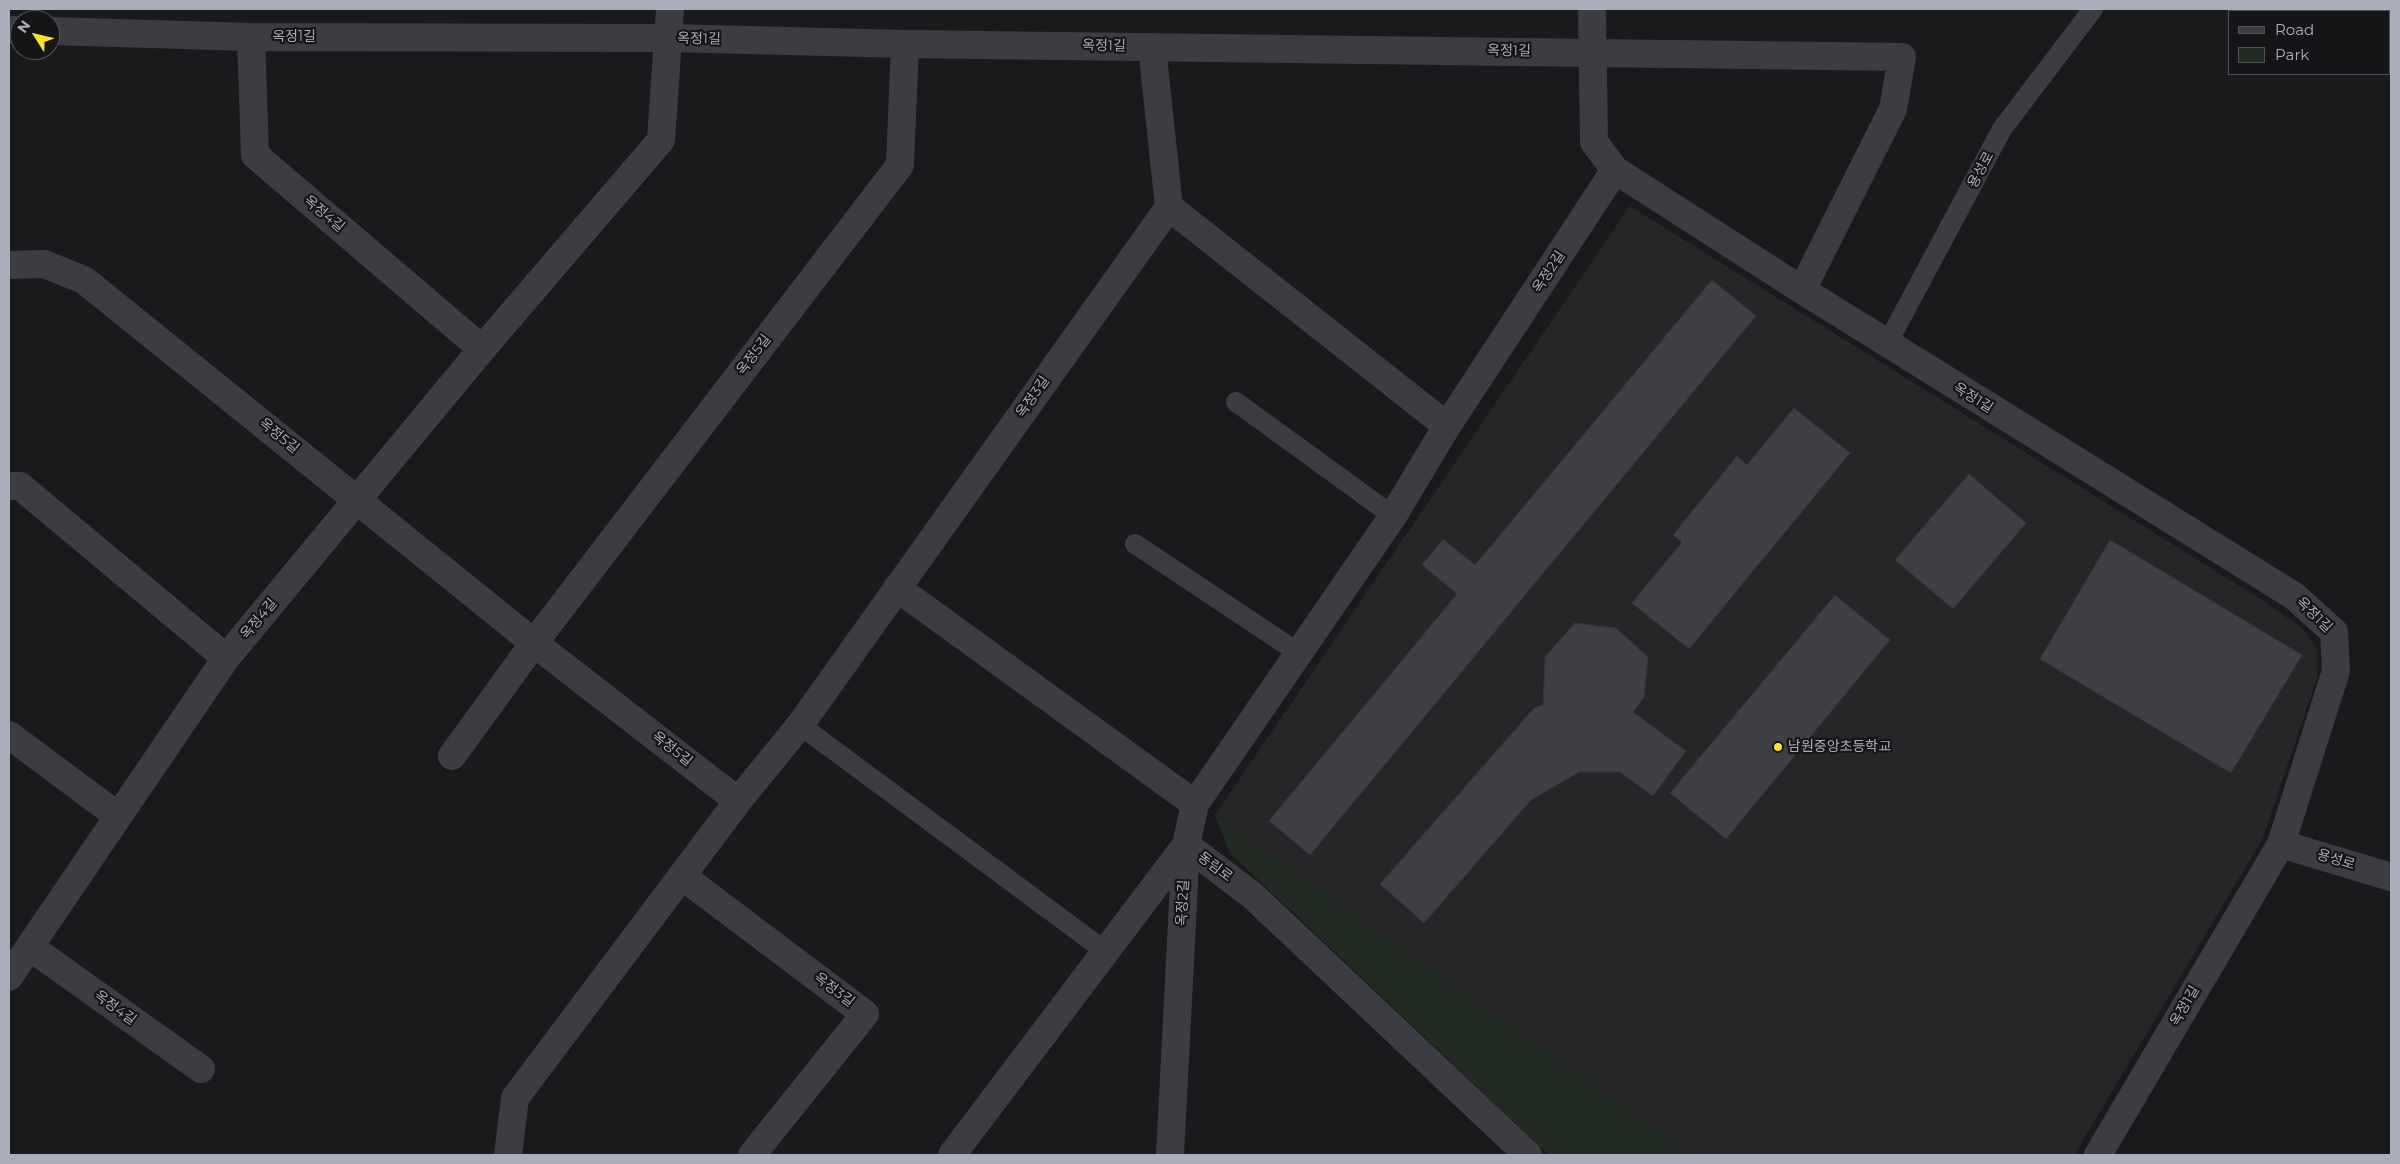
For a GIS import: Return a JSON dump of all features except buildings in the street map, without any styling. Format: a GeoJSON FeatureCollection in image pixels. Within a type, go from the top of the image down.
{"type":"FeatureCollection","features":[{"type":"Feature","properties":{"kind":"street","name":"옥정4길"},"geometry":{"type":"LineString","coordinates":[[9,977],[226,658],[482,349],[661,140],[670,38],[670,9]]}},
{"type":"Feature","properties":{"kind":"street"},"geometry":{"type":"LineString","coordinates":[[1592,9],[1594,142],[1615,170]]}},
{"type":"Feature","properties":{"kind":"street","name":"옥정1길"},"geometry":{"type":"LineString","coordinates":[[60,31],[251,37],[670,38],[905,44],[1902,57],[1893,109],[1802,290]]}},
{"type":"Feature","properties":{"kind":"street","name":"옥정4길"},"geometry":{"type":"LineString","coordinates":[[251,37],[255,156],[482,349]]}},
{"type":"Feature","properties":{"kind":"street","name":"옥정5길"},"geometry":{"type":"LineString","coordinates":[[452,756],[534,642],[900,165],[905,44]]}},
{"type":"Feature","properties":{"kind":"street"},"geometry":{"type":"LineString","coordinates":[[1152,47],[1169,207],[1447,426]]}},
{"type":"Feature","properties":{"kind":"street","name":"옥정1길"},"geometry":{"type":"LineString","coordinates":[[1615,170],[1887,344],[2294,596],[2334,632],[2336,671],[2281,844],[2098,1155]]}},
{"type":"Feature","properties":{"kind":"street","name":"옥정2길"},"geometry":{"type":"LineString","coordinates":[[1170,1155],[1186,845],[1195,804],[1300,654],[1393,516],[1447,426],[1615,170]]}},
{"type":"Feature","properties":{"kind":"street","name":"옥정3길"},"geometry":{"type":"LineString","coordinates":[[508,1155],[515,1098],[738,800],[800,725],[1169,207]]}},
{"type":"Feature","properties":{"kind":"street","name":"옥정5길"},"geometry":{"type":"LineString","coordinates":[[9,265],[44,264],[84,280],[534,642],[738,800]]}},
{"type":"Feature","properties":{"kind":"street"},"geometry":{"type":"LineString","coordinates":[[9,486],[20,486],[226,658]]}},
{"type":"Feature","properties":{"kind":"street"},"geometry":{"type":"LineString","coordinates":[[897,588],[1195,804]]}},
{"type":"Feature","properties":{"kind":"street"},"geometry":{"type":"LineString","coordinates":[[9,735],[118,816]]}},
{"type":"Feature","properties":{"kind":"street","name":"용성로"},"geometry":{"type":"LineString","coordinates":[[2281,844],[2391,877]]}},
{"type":"Feature","properties":{"kind":"street","name":"동림로"},"geometry":{"type":"LineString","coordinates":[[952,1155],[1186,845],[1254,896],[1528,1155]]}},
{"type":"Feature","properties":{"kind":"street","name":"옥정3길"},"geometry":{"type":"LineString","coordinates":[[682,876],[865,1014],[752,1155]]}},
{"type":"Feature","properties":{"kind":"street","name":"옥정4길"},"geometry":{"type":"LineString","coordinates":[[30,947],[200,1069]]}},
{"type":"Feature","properties":{"kind":"lane","name":"용성로"},"geometry":{"type":"LineString","coordinates":[[1887,344],[2002,129],[2094,9]]}},
{"type":"Feature","properties":{"kind":"lane"},"geometry":{"type":"LineString","coordinates":[[1236,402],[1393,516]]}},
{"type":"Feature","properties":{"kind":"lane"},"geometry":{"type":"LineString","coordinates":[[1135,544],[1300,654]]}},
{"type":"Feature","properties":{"kind":"lane"},"geometry":{"type":"LineString","coordinates":[[800,725],[1105,951]]}},
{"type":"Feature","properties":{"kind":"shaded area","name":"남원중앙초등학교"},"geometry":{"type":"Polygon","coordinates":[[[1630,206],[2265,602],[2302,628],[2317,649],[2317,678],[2263,838],[2074,1155],[1693,1155],[1215,815],[1630,206]]]}},
{"type":"Feature","properties":{"kind":"green space"},"geometry":{"type":"Polygon","coordinates":[[[1215,815],[1693,1155],[1549,1155],[1229,852],[1215,815]]]}},
{"type":"Feature","properties":{"kind":"place","name":"남원중앙초등학교"},"geometry":{"type":"Point","coordinates":[1778,747]}}]}
